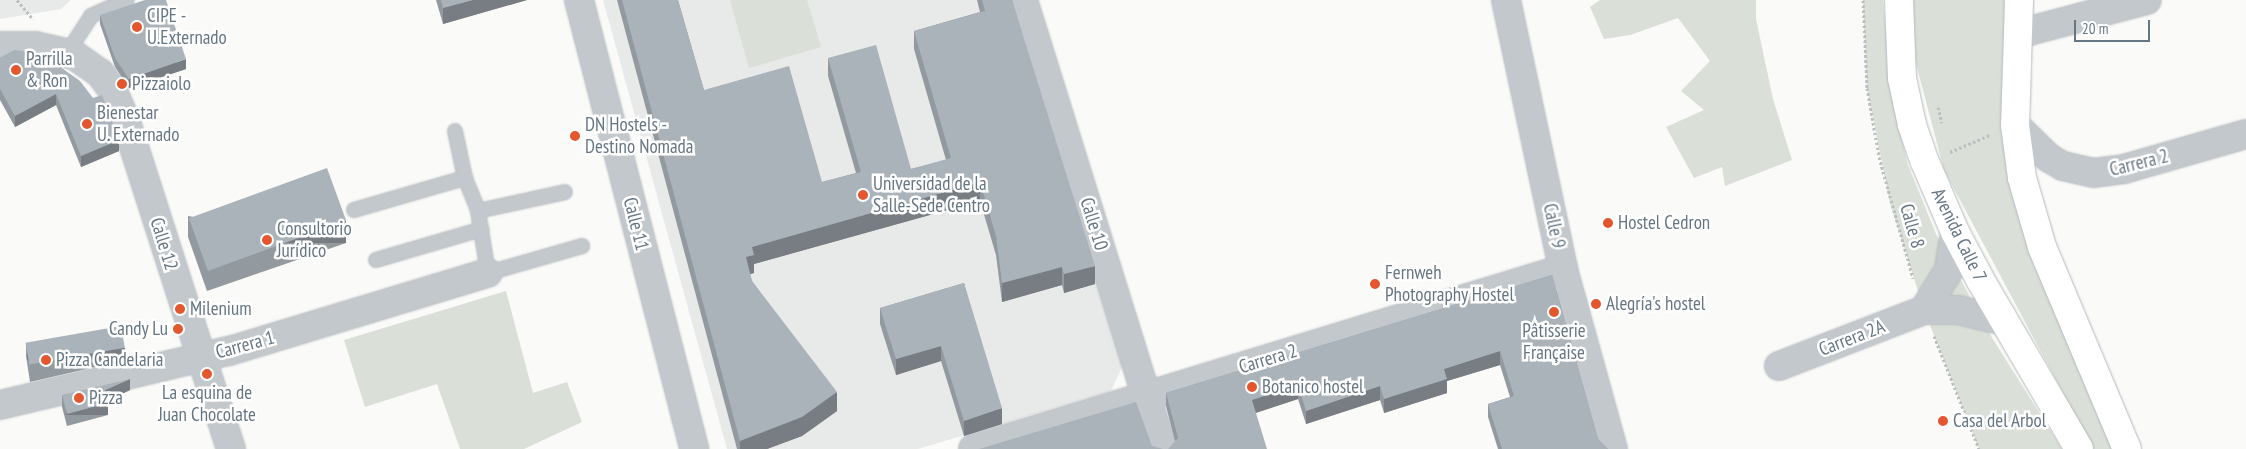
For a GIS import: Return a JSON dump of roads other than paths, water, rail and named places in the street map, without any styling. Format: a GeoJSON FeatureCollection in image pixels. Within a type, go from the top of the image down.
{"type":"FeatureCollection","features":[{"type":"Feature","properties":{"kind":"street","name":"Calle 11"},"geometry":{"type":"LineString","coordinates":[[579,0],[694,449]]}},
{"type":"Feature","properties":{"kind":"street","name":"Calle 10"},"geometry":{"type":"LineString","coordinates":[[1023,0],[1163,449]]}},
{"type":"Feature","properties":{"kind":"street","name":"Calle 9"},"geometry":{"type":"LineString","coordinates":[[1506,0],[1563,269],[1613,449]]}},
{"type":"Feature","properties":{"kind":"street","name":"Avenida Calle 7"},"geometry":{"type":"LineString","coordinates":[[1899,0],[1902,78],[1912,125],[1955,232],[2004,321],[2079,449]]}},
{"type":"Feature","properties":{"kind":"street"},"geometry":{"type":"LineString","coordinates":[[2019,0],[2018,34],[2004,130],[2022,178],[2042,247],[2127,449]]}},
{"type":"Feature","properties":{"kind":"street"},"geometry":{"type":"LineString","coordinates":[[2018,34],[2147,0]]}},
{"type":"Feature","properties":{"kind":"street"},"geometry":{"type":"LineString","coordinates":[[0,46],[35,46],[74,55]]}},
{"type":"Feature","properties":{"kind":"street","name":"Calle 12"},"geometry":{"type":"LineString","coordinates":[[74,55],[100,73],[120,106],[231,449]]}},
{"type":"Feature","properties":{"kind":"street","name":"Carrera 2"},"geometry":{"type":"LineString","coordinates":[[2004,130],[2063,166],[2093,173],[2124,169],[2246,134]]}},
{"type":"Feature","properties":{"kind":"street"},"geometry":{"type":"LineString","coordinates":[[1924,310],[1948,270],[1955,232]]}},
{"type":"Feature","properties":{"kind":"street","name":"Carrera 2"},"geometry":{"type":"LineString","coordinates":[[973,449],[1563,269]]}},
{"type":"Feature","properties":{"kind":"street","name":"Carrera 1"},"geometry":{"type":"LineString","coordinates":[[0,405],[229,351],[488,273]]}},
{"type":"Feature","properties":{"kind":"street","name":"Carrera 2A"},"geometry":{"type":"LineString","coordinates":[[1779,366],[1924,310],[1958,310],[2004,321]]}},
{"type":"Feature","properties":{"kind":"lane"},"geometry":{"type":"LineString","coordinates":[[74,55],[73,44],[91,16],[127,0]]}},
{"type":"Feature","properties":{"kind":"lane"},"geometry":{"type":"LineString","coordinates":[[454,130],[466,178],[478,211],[488,273],[582,246]]}},
{"type":"Feature","properties":{"kind":"lane"},"geometry":{"type":"LineString","coordinates":[[354,210],[466,178]]}},
{"type":"Feature","properties":{"kind":"lane"},"geometry":{"type":"LineString","coordinates":[[478,211],[565,192]]}},
{"type":"Feature","properties":{"kind":"lane"},"geometry":{"type":"LineString","coordinates":[[376,260],[482,229]]}},
{"type":"Feature","properties":{"kind":"place","name":"CIPE - U.Externado"},"geometry":{"type":"Point","coordinates":[137,27]}},
{"type":"Feature","properties":{"kind":"place","name":"Parrilla & Ron"},"geometry":{"type":"Point","coordinates":[16,70]}},
{"type":"Feature","properties":{"kind":"place","name":"Pizzaiolo"},"geometry":{"type":"Point","coordinates":[122,84]}},
{"type":"Feature","properties":{"kind":"place","name":"Bienestar U. Externado"},"geometry":{"type":"Point","coordinates":[87,124]}},
{"type":"Feature","properties":{"kind":"place","name":"DN Hostels - Destino Nomada"},"geometry":{"type":"Point","coordinates":[575,136]}},
{"type":"Feature","properties":{"kind":"place","name":"Universidad de la Salle-Sede Centro"},"geometry":{"type":"Point","coordinates":[863,195]}},
{"type":"Feature","properties":{"kind":"place","name":"Hostel Cedron"},"geometry":{"type":"Point","coordinates":[1608,223]}},
{"type":"Feature","properties":{"kind":"place","name":"Consultorio Jurídico"},"geometry":{"type":"Point","coordinates":[267,240]}},
{"type":"Feature","properties":{"kind":"place","name":"Fernweh Photography Hostel"},"geometry":{"type":"Point","coordinates":[1375,284]}},
{"type":"Feature","properties":{"kind":"place","name":"Alegría's hostel"},"geometry":{"type":"Point","coordinates":[1596,304]}},
{"type":"Feature","properties":{"kind":"place","name":"Milenium"},"geometry":{"type":"Point","coordinates":[180,309]}},
{"type":"Feature","properties":{"kind":"place","name":"Pâtisserie Française"},"geometry":{"type":"Point","coordinates":[1554,312]}},
{"type":"Feature","properties":{"kind":"place","name":"Candy Lu"},"geometry":{"type":"Point","coordinates":[178,329]}},
{"type":"Feature","properties":{"kind":"place","name":"Pizza Candelaria"},"geometry":{"type":"Point","coordinates":[46,360]}},
{"type":"Feature","properties":{"kind":"place","name":"La esquina de Juan Chocolate"},"geometry":{"type":"Point","coordinates":[207,374]}},
{"type":"Feature","properties":{"kind":"place","name":"Botanico hostel"},"geometry":{"type":"Point","coordinates":[1252,387]}},
{"type":"Feature","properties":{"kind":"place","name":"Pizza"},"geometry":{"type":"Point","coordinates":[79,398]}},
{"type":"Feature","properties":{"kind":"place","name":"Casa del Arbol"},"geometry":{"type":"Point","coordinates":[1943,421]}}]}
